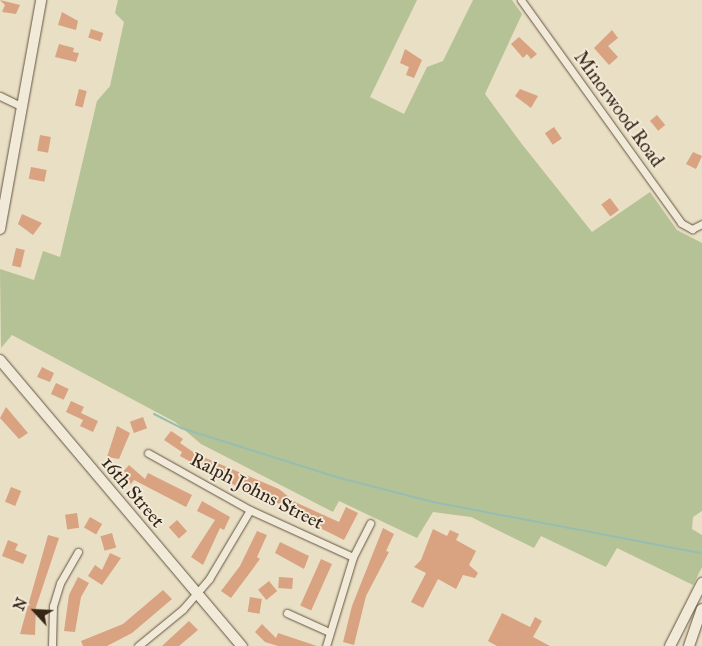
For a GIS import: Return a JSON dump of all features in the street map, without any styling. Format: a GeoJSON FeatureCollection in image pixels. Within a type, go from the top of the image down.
{"type":"FeatureCollection","features":[{"type":"Feature","properties":{"kind":"street"},"geometry":{"type":"LineString","coordinates":[[0,229],[40,0]]}},
{"type":"Feature","properties":{"kind":"street","name":"Minorwood Road"},"geometry":{"type":"LineString","coordinates":[[521,0],[681,224],[699,226]]}},
{"type":"Feature","properties":{"kind":"street"},"geometry":{"type":"LineString","coordinates":[[0,96],[23,106]]}},
{"type":"Feature","properties":{"kind":"street","name":"16th Street"},"geometry":{"type":"LineString","coordinates":[[0,360],[196,595],[242,646]]}},
{"type":"Feature","properties":{"kind":"street","name":"Ralph Johns Street"},"geometry":{"type":"LineString","coordinates":[[148,453],[250,510],[353,557]]}},
{"type":"Feature","properties":{"kind":"street"},"geometry":{"type":"LineString","coordinates":[[138,646],[196,595],[224,560],[250,510]]}},
{"type":"Feature","properties":{"kind":"street"},"geometry":{"type":"LineString","coordinates":[[326,646],[353,557],[370,523]]}},
{"type":"Feature","properties":{"kind":"street"},"geometry":{"type":"LineString","coordinates":[[52,646],[53,606],[60,583],[78,552]]}},
{"type":"Feature","properties":{"kind":"street"},"geometry":{"type":"LineString","coordinates":[[670,646],[702,583]]}},
{"type":"Feature","properties":{"kind":"street"},"geometry":{"type":"LineString","coordinates":[[689,646],[702,609]]}},
{"type":"Feature","properties":{"kind":"street"},"geometry":{"type":"LineString","coordinates":[[287,613],[329,632]]}},
{"type":"Feature","properties":{"kind":"green space"},"geometry":{"type":"Polygon","coordinates":[[[118,0],[417,0],[370,97],[404,114],[427,67],[443,61],[473,0],[512,0],[522,14],[485,94],[521,143],[592,232],[650,192],[677,230],[702,243],[702,511],[693,517],[692,529],[702,535],[702,567],[693,585],[617,548],[606,567],[541,536],[534,548],[471,517],[433,512],[417,538],[339,501],[333,512],[201,444],[175,422],[12,335],[1,348],[0,269],[34,280],[43,251],[60,257],[97,101],[110,86],[124,22],[115,13],[118,0]]]}},
{"type":"Feature","properties":{"kind":"building"},"geometry":{"type":"Polygon","coordinates":[[[0,0],[20,5],[16,14],[2,12],[5,5],[0,0]]]}},
{"type":"Feature","properties":{"kind":"building"},"geometry":{"type":"Polygon","coordinates":[[[62,12],[78,21],[76,30],[58,25],[62,12]]]}},
{"type":"Feature","properties":{"kind":"building"},"geometry":{"type":"Polygon","coordinates":[[[91,29],[103,33],[101,42],[88,38],[91,29]]]}},
{"type":"Feature","properties":{"kind":"building"},"geometry":{"type":"Polygon","coordinates":[[[612,30],[618,38],[608,46],[618,57],[609,65],[594,48],[612,30]]]}},
{"type":"Feature","properties":{"kind":"building"},"geometry":{"type":"Polygon","coordinates":[[[519,37],[537,54],[531,59],[527,54],[523,58],[511,44],[519,37]]]}},
{"type":"Feature","properties":{"kind":"building"},"geometry":{"type":"Polygon","coordinates":[[[59,44],[74,48],[73,52],[79,53],[76,62],[55,57],[59,44]]]}},
{"type":"Feature","properties":{"kind":"building"},"geometry":{"type":"Polygon","coordinates":[[[405,49],[422,60],[414,78],[406,75],[409,67],[400,63],[405,49]]]}},
{"type":"Feature","properties":{"kind":"building"},"geometry":{"type":"Polygon","coordinates":[[[79,89],[87,91],[83,107],[75,105],[79,89]]]}},
{"type":"Feature","properties":{"kind":"building"},"geometry":{"type":"Polygon","coordinates":[[[520,89],[538,96],[531,108],[515,96],[520,89]]]}},
{"type":"Feature","properties":{"kind":"building"},"geometry":{"type":"Polygon","coordinates":[[[657,115],[665,125],[658,131],[650,121],[657,115]]]}},
{"type":"Feature","properties":{"kind":"building"},"geometry":{"type":"Polygon","coordinates":[[[554,127],[562,139],[553,145],[545,133],[554,127]]]}},
{"type":"Feature","properties":{"kind":"building"},"geometry":{"type":"Polygon","coordinates":[[[40,135],[51,137],[48,153],[37,151],[40,135]]]}},
{"type":"Feature","properties":{"kind":"building"},"geometry":{"type":"Polygon","coordinates":[[[693,152],[702,156],[696,169],[686,164],[693,152]]]}},
{"type":"Feature","properties":{"kind":"building"},"geometry":{"type":"Polygon","coordinates":[[[31,167],[47,170],[44,182],[29,179],[31,167]]]}},
{"type":"Feature","properties":{"kind":"building"},"geometry":{"type":"Polygon","coordinates":[[[610,198],[619,210],[610,217],[601,205],[610,198]]]}},
{"type":"Feature","properties":{"kind":"building"},"geometry":{"type":"Polygon","coordinates":[[[22,214],[42,223],[33,235],[18,224],[22,214]]]}},
{"type":"Feature","properties":{"kind":"building"},"geometry":{"type":"Polygon","coordinates":[[[16,248],[25,250],[21,268],[12,266],[16,248]]]}},
{"type":"Feature","properties":{"kind":"building"},"geometry":{"type":"Polygon","coordinates":[[[42,367],[54,373],[50,382],[37,377],[42,367]]]}},
{"type":"Feature","properties":{"kind":"building"},"geometry":{"type":"Polygon","coordinates":[[[56,383],[69,389],[64,400],[51,394],[56,383]]]}},
{"type":"Feature","properties":{"kind":"building"},"geometry":{"type":"Polygon","coordinates":[[[71,401],[84,407],[81,413],[98,421],[93,432],[80,426],[83,420],[66,412],[71,401]]]}},
{"type":"Feature","properties":{"kind":"building"},"geometry":{"type":"Polygon","coordinates":[[[6,407],[28,433],[19,439],[0,418],[6,407]]]}},
{"type":"Feature","properties":{"kind":"building"},"geometry":{"type":"Polygon","coordinates":[[[143,417],[147,428],[134,433],[130,422],[143,417]]]}},
{"type":"Feature","properties":{"kind":"building"},"geometry":{"type":"Polygon","coordinates":[[[117,426],[130,433],[119,459],[107,457],[117,426]]]}},
{"type":"Feature","properties":{"kind":"building"},"geometry":{"type":"Polygon","coordinates":[[[171,431],[183,439],[180,443],[196,454],[279,489],[295,502],[339,522],[346,507],[358,513],[344,540],[292,514],[294,510],[227,482],[180,456],[182,452],[164,440],[171,431]]]}},
{"type":"Feature","properties":{"kind":"building"},"geometry":{"type":"Polygon","coordinates":[[[129,465],[145,479],[148,473],[192,495],[186,507],[134,480],[131,484],[121,474],[129,465]]]}},
{"type":"Feature","properties":{"kind":"building"},"geometry":{"type":"Polygon","coordinates":[[[11,487],[21,491],[15,506],[5,502],[11,487]]]}},
{"type":"Feature","properties":{"kind":"building"},"geometry":{"type":"Polygon","coordinates":[[[202,501],[230,517],[224,530],[220,528],[203,565],[191,557],[215,520],[197,511],[202,501]]]}},
{"type":"Feature","properties":{"kind":"building"},"geometry":{"type":"Polygon","coordinates":[[[77,513],[79,528],[67,530],[65,515],[77,513]]]}},
{"type":"Feature","properties":{"kind":"building"},"geometry":{"type":"Polygon","coordinates":[[[90,517],[102,524],[96,534],[84,527],[90,517]]]}},
{"type":"Feature","properties":{"kind":"building"},"geometry":{"type":"Polygon","coordinates":[[[177,520],[187,531],[179,539],[169,527],[177,520]]]}},
{"type":"Feature","properties":{"kind":"building"},"geometry":{"type":"Polygon","coordinates":[[[383,528],[394,534],[386,551],[389,552],[366,596],[354,645],[343,642],[352,606],[383,528]]]}},
{"type":"Feature","properties":{"kind":"building"},"geometry":{"type":"Polygon","coordinates":[[[433,529],[447,536],[450,530],[459,534],[456,540],[476,551],[469,565],[478,573],[475,578],[463,575],[456,589],[438,579],[423,608],[411,602],[426,573],[414,567],[421,560],[433,529]]]}},
{"type":"Feature","properties":{"kind":"building"},"geometry":{"type":"Polygon","coordinates":[[[257,531],[267,535],[257,557],[260,559],[231,598],[221,591],[240,566],[257,531]]]}},
{"type":"Feature","properties":{"kind":"building"},"geometry":{"type":"Polygon","coordinates":[[[112,533],[116,547],[105,551],[100,536],[112,533]]]}},
{"type":"Feature","properties":{"kind":"building"},"geometry":{"type":"Polygon","coordinates":[[[48,535],[59,538],[36,607],[35,635],[20,634],[48,535]]]}},
{"type":"Feature","properties":{"kind":"building"},"geometry":{"type":"Polygon","coordinates":[[[8,540],[18,544],[15,550],[27,555],[23,564],[2,556],[8,540]]]}},
{"type":"Feature","properties":{"kind":"building"},"geometry":{"type":"Polygon","coordinates":[[[280,542],[309,556],[304,569],[275,553],[280,542]]]}},
{"type":"Feature","properties":{"kind":"building"},"geometry":{"type":"Polygon","coordinates":[[[110,553],[121,558],[102,585],[88,576],[95,565],[102,570],[110,553]]]}},
{"type":"Feature","properties":{"kind":"building"},"geometry":{"type":"Polygon","coordinates":[[[321,559],[332,564],[311,610],[300,606],[321,559]]]}},
{"type":"Feature","properties":{"kind":"building"},"geometry":{"type":"Polygon","coordinates":[[[78,577],[89,583],[81,597],[75,632],[64,631],[69,595],[78,577]]]}},
{"type":"Feature","properties":{"kind":"building"},"geometry":{"type":"Polygon","coordinates":[[[279,577],[293,578],[292,589],[278,588],[279,577]]]}},
{"type":"Feature","properties":{"kind":"building"},"geometry":{"type":"Polygon","coordinates":[[[269,581],[277,591],[266,600],[258,590],[269,581]]]}},
{"type":"Feature","properties":{"kind":"building"},"geometry":{"type":"Polygon","coordinates":[[[163,590],[172,599],[132,633],[107,646],[83,646],[81,641],[123,624],[163,590]]]}},
{"type":"Feature","properties":{"kind":"building"},"geometry":{"type":"Polygon","coordinates":[[[250,597],[262,599],[260,614],[248,612],[250,597]]]}},
{"type":"Feature","properties":{"kind":"building"},"geometry":{"type":"Polygon","coordinates":[[[502,613],[530,627],[535,617],[542,621],[533,637],[550,646],[497,646],[488,641],[502,613]]]}},
{"type":"Feature","properties":{"kind":"building"},"geometry":{"type":"Polygon","coordinates":[[[189,621],[198,630],[179,646],[162,646],[189,621]]]}},
{"type":"Feature","properties":{"kind":"building"},"geometry":{"type":"Polygon","coordinates":[[[262,624],[276,638],[278,633],[317,646],[278,646],[265,642],[255,632],[262,624]]]}},
{"type":"Feature","properties":{"kind":"waterway"},"geometry":{"type":"LineString","coordinates":[[154,414],[181,428],[340,478],[433,502],[700,553]]}}]}
